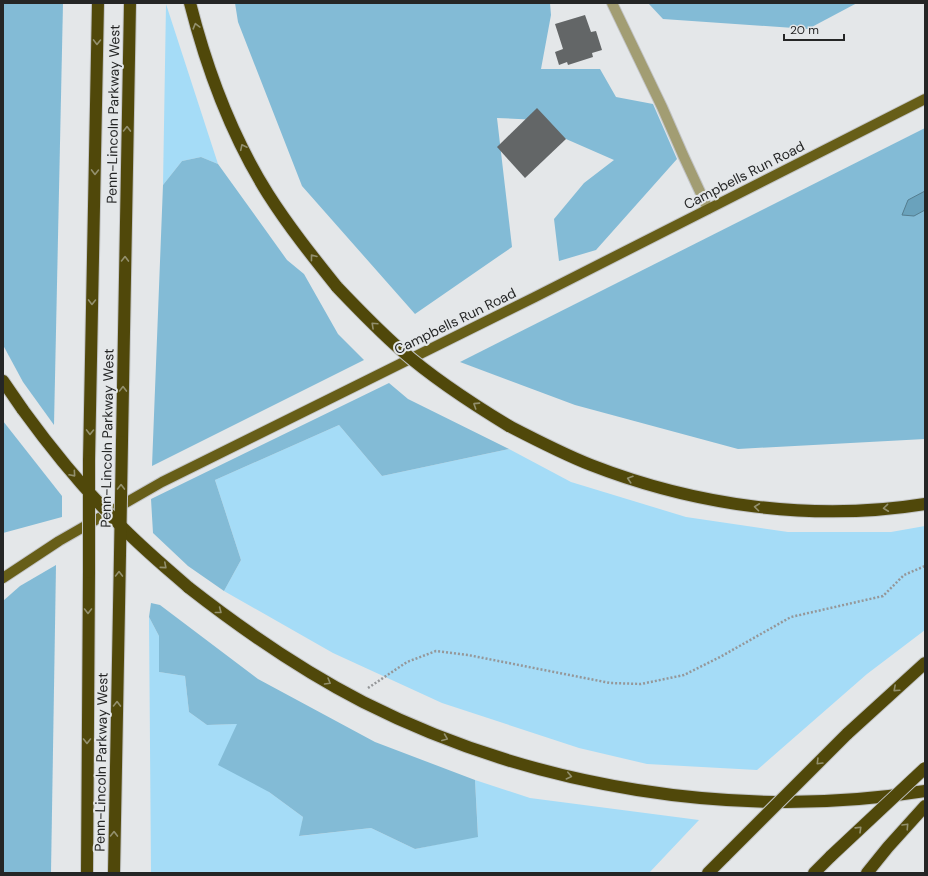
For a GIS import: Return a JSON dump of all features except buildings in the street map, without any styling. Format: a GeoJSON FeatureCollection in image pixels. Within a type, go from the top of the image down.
{"type":"FeatureCollection","features":[{"type":"Feature","properties":{"kind":"highway","name":"Penn-Lincoln Parkway West"},"geometry":{"type":"LineString","coordinates":[[86,873],[89,461],[98,3]]}},
{"type":"Feature","properties":{"kind":"highway","name":"Penn-Lincoln Parkway West"},"geometry":{"type":"LineString","coordinates":[[114,873],[130,3]]}},
{"type":"Feature","properties":{"kind":"highway"},"geometry":{"type":"LineString","coordinates":[[190,3],[201,45],[230,123],[268,193],[289,225],[337,287],[401,350],[436,378],[509,426],[548,447],[632,480],[676,493],[716,501],[799,511],[881,509],[925,504]]}},
{"type":"Feature","properties":{"kind":"highway"},"geometry":{"type":"LineString","coordinates":[[3,381],[53,452],[94,499],[152,556],[188,587],[257,639],[294,662],[354,697],[406,722],[455,742],[501,758],[548,771],[642,791],[727,800],[773,802],[866,798],[925,790]]}},
{"type":"Feature","properties":{"kind":"highway"},"geometry":{"type":"LineString","coordinates":[[708,873],[847,734],[925,663]]}},
{"type":"Feature","properties":{"kind":"highway"},"geometry":{"type":"LineString","coordinates":[[814,873],[925,768]]}},
{"type":"Feature","properties":{"kind":"highway"},"geometry":{"type":"LineString","coordinates":[[867,873],[925,806]]}},
{"type":"Feature","properties":{"kind":"main road","name":"Campbells Run Road"},"geometry":{"type":"LineString","coordinates":[[3,578],[58,541],[162,482],[925,99]]}},
{"type":"Feature","properties":{"kind":"lane"},"geometry":{"type":"LineString","coordinates":[[612,3],[662,107],[708,209]]}},
{"type":"Feature","properties":{"kind":"path"},"geometry":{"type":"LineString","coordinates":[[354,697],[407,662],[436,651],[468,655],[610,683],[640,684],[684,676],[791,617],[883,596],[904,575],[925,566]]}},
{"type":"Feature","properties":{"kind":"shaded area"},"geometry":{"type":"Polygon","coordinates":[[[3,3],[63,3],[54,425],[23,382],[3,345],[3,3]]]}},
{"type":"Feature","properties":{"kind":"shaded area"},"geometry":{"type":"Polygon","coordinates":[[[235,3],[550,3],[551,15],[541,69],[600,69],[616,97],[653,104],[677,159],[596,250],[559,261],[554,219],[584,183],[614,160],[566,139],[539,120],[497,118],[512,247],[415,314],[302,186],[238,22],[235,3]]]}},
{"type":"Feature","properties":{"kind":"shaded area"},"geometry":{"type":"Polygon","coordinates":[[[648,3],[857,3],[808,29],[663,19],[648,3]]]}},
{"type":"Feature","properties":{"kind":"shaded area"},"geometry":{"type":"Polygon","coordinates":[[[166,4],[218,164],[201,157],[182,161],[163,185],[166,4]]]}},
{"type":"Feature","properties":{"kind":"shaded area"},"geometry":{"type":"Polygon","coordinates":[[[925,128],[925,439],[738,449],[575,405],[460,362],[925,128]]]}},
{"type":"Feature","properties":{"kind":"shaded area"},"geometry":{"type":"Polygon","coordinates":[[[201,157],[218,164],[287,260],[304,274],[338,334],[364,360],[152,466],[163,185],[182,161],[201,157]]]}},
{"type":"Feature","properties":{"kind":"shaded area"},"geometry":{"type":"Polygon","coordinates":[[[925,191],[925,210],[914,216],[902,215],[908,200],[925,191]]]}},
{"type":"Feature","properties":{"kind":"shaded area"},"geometry":{"type":"Polygon","coordinates":[[[389,383],[408,399],[509,449],[382,476],[339,425],[215,480],[241,560],[224,591],[188,566],[153,533],[151,499],[389,383]]]}},
{"type":"Feature","properties":{"kind":"shaded area"},"geometry":{"type":"Polygon","coordinates":[[[3,421],[62,496],[62,517],[3,533],[3,421]]]}},
{"type":"Feature","properties":{"kind":"shaded area"},"geometry":{"type":"Polygon","coordinates":[[[339,425],[382,476],[509,449],[571,482],[686,517],[788,532],[891,532],[925,526],[925,630],[867,674],[757,770],[647,764],[579,748],[442,703],[333,653],[224,591],[241,560],[215,480],[339,425]]]}},
{"type":"Feature","properties":{"kind":"shaded area"},"geometry":{"type":"Polygon","coordinates":[[[56,565],[51,873],[3,873],[3,601],[20,586],[56,565]]]}},
{"type":"Feature","properties":{"kind":"shaded area"},"geometry":{"type":"Polygon","coordinates":[[[151,603],[160,605],[258,679],[375,742],[475,780],[478,837],[415,849],[371,828],[299,836],[303,817],[269,792],[218,765],[237,724],[207,725],[189,712],[185,676],[159,672],[159,636],[149,617],[151,603]]]}},
{"type":"Feature","properties":{"kind":"shaded area"},"geometry":{"type":"Polygon","coordinates":[[[149,617],[159,636],[159,672],[185,676],[189,712],[207,725],[237,724],[269,792],[303,817],[300,836],[371,828],[415,849],[478,836],[475,780],[530,798],[699,820],[649,873],[151,873],[149,617]]]}}]}
